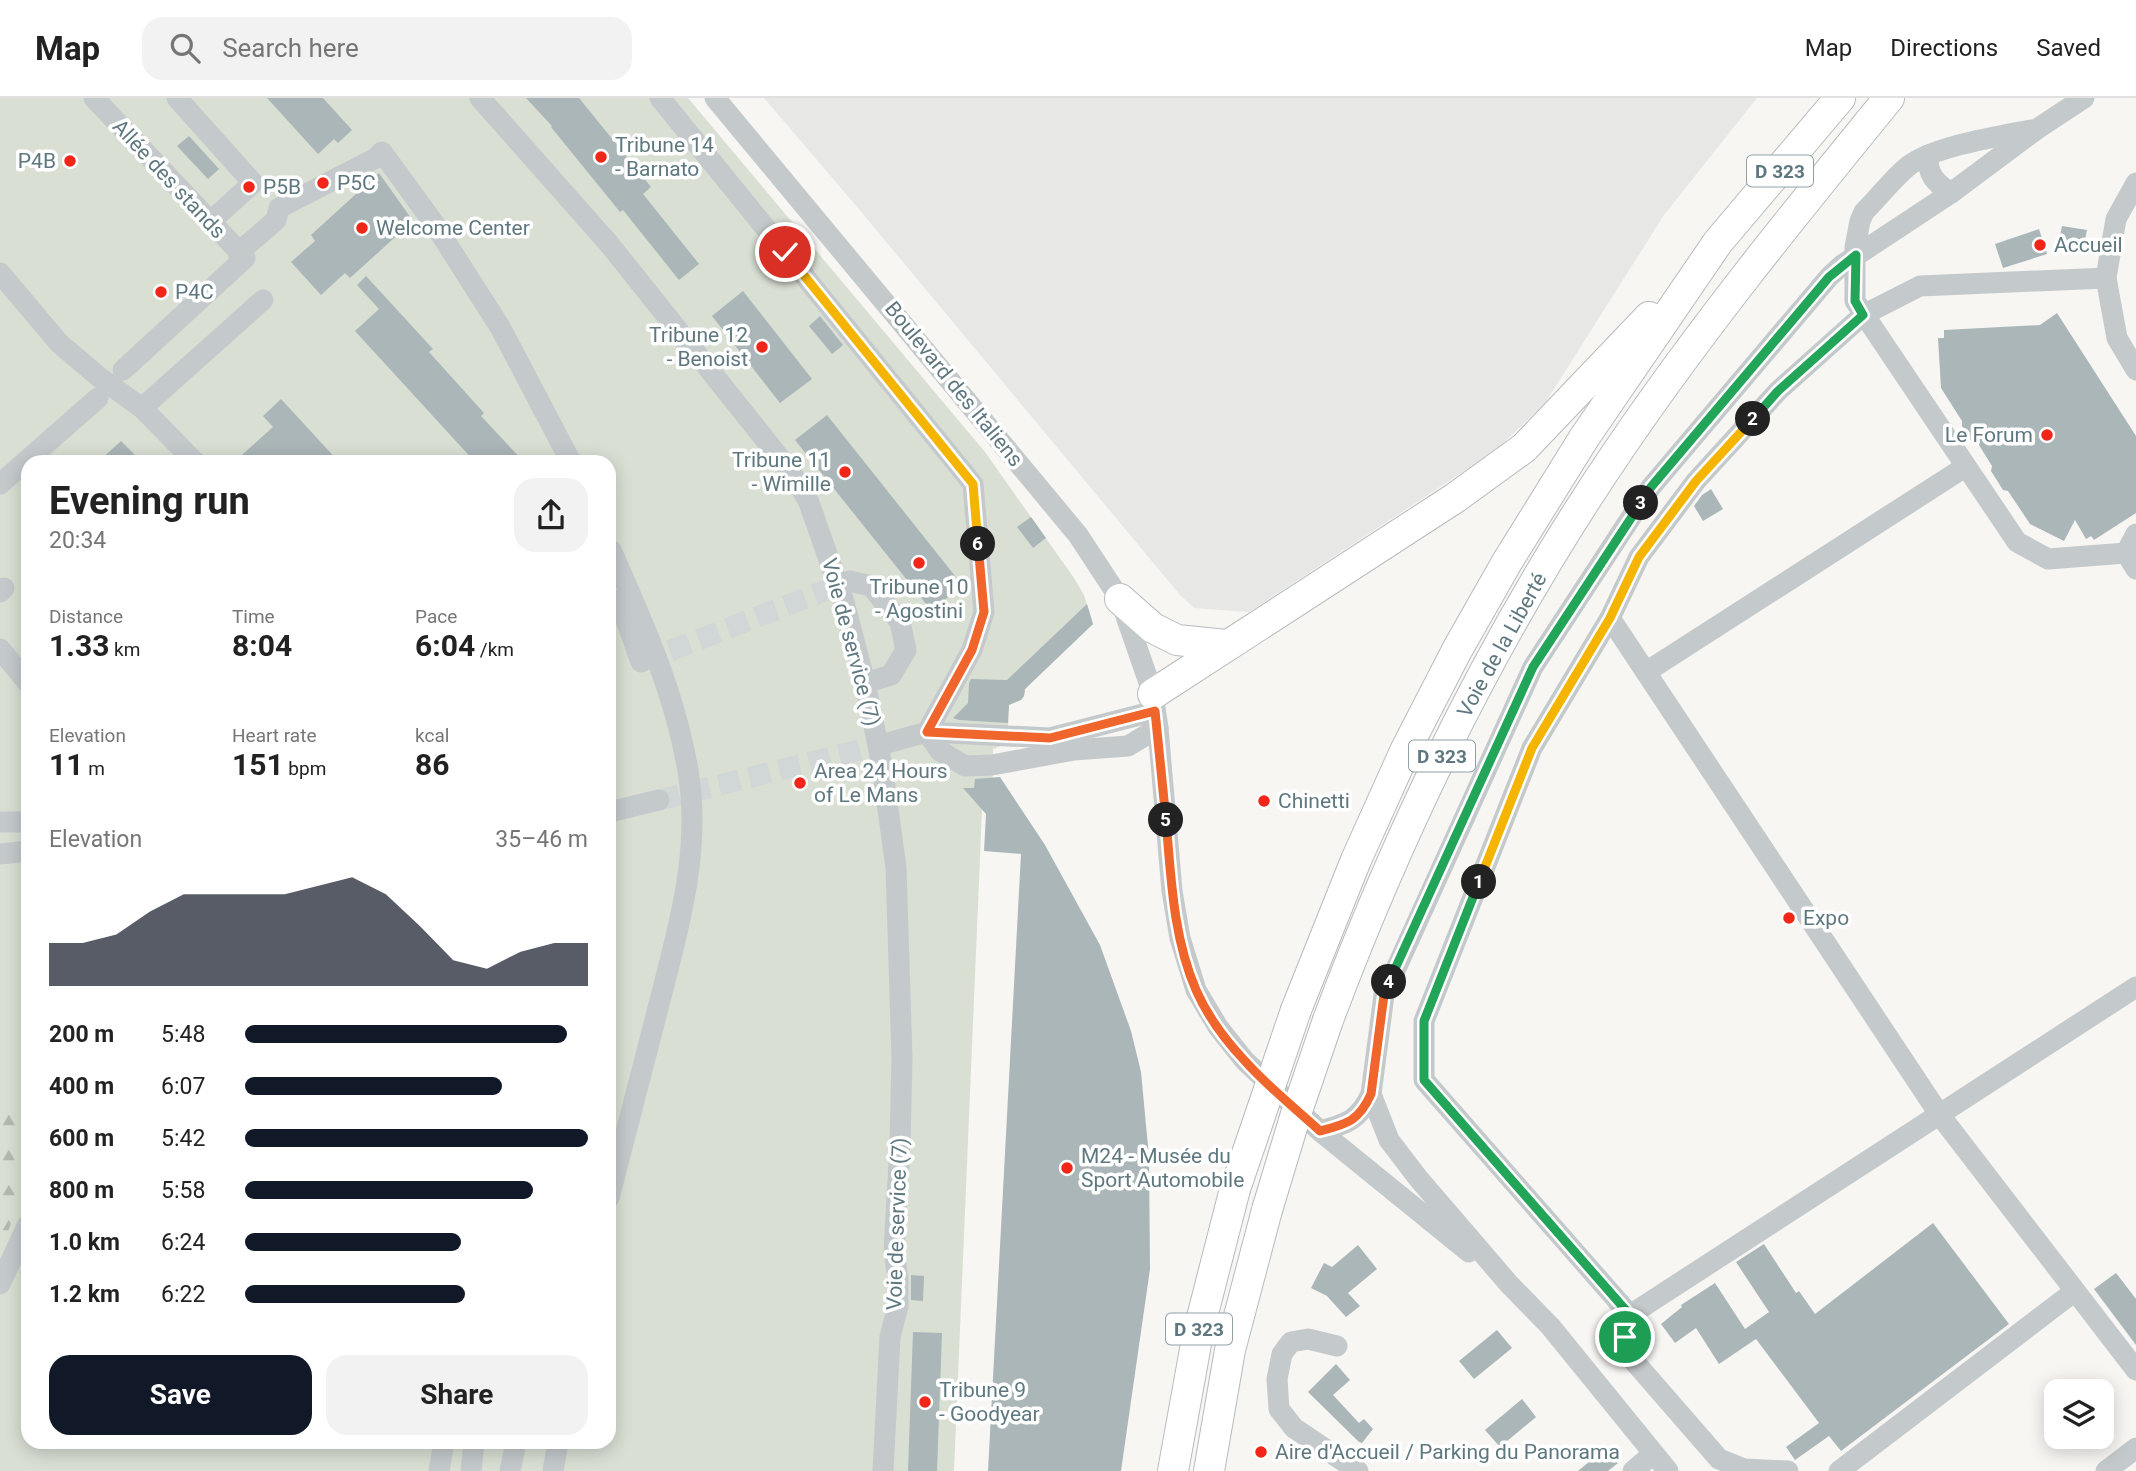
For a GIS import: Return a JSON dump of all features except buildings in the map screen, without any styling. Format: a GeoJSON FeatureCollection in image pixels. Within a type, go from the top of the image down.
{"type":"FeatureCollection","features":[{"type":"Feature","properties":{"kind":"highway","name":"Voie de la Liberté"},"geometry":{"type":"LineString","coordinates":[[1173,1471],[1198,1333],[1235,1189],[1296,1010],[1356,860],[1401,761],[1478,612],[1584,438],[1718,242],[1840,98]]}},
{"type":"Feature","properties":{"kind":"highway","name":"Voie de la Liberté"},"geometry":{"type":"LineString","coordinates":[[1209,1471],[1230,1350],[1267,1210],[1328,1020],[1376,898],[1483,675],[1540,574],[1618,450],[1710,321],[1889,98]]}},
{"type":"Feature","properties":{"kind":"highway"},"geometry":{"type":"LineString","coordinates":[[1155,711],[1226,645],[1455,498],[1524,448],[1718,242]]}},
{"type":"Feature","properties":{"kind":"highway"},"geometry":{"type":"LineString","coordinates":[[1120,598],[1153,628],[1177,640],[1226,645]]}},
{"type":"Feature","properties":{"kind":"street","name":"Allée des stands"},"geometry":{"type":"LineString","coordinates":[[94,98],[242,255]]}},
{"type":"Feature","properties":{"kind":"street"},"geometry":{"type":"LineString","coordinates":[[177,98],[253,183],[210,222]]}},
{"type":"Feature","properties":{"kind":"street","name":"Voie de service (7)"},"geometry":{"type":"LineString","coordinates":[[480,98],[610,245],[791,472],[808,500],[844,602],[882,765],[896,868],[901,1032],[900,1146],[894,1251],[898,1306],[890,1337],[883,1471]]}},
{"type":"Feature","properties":{"kind":"street"},"geometry":{"type":"LineString","coordinates":[[660,98],[973,484],[984,612],[972,650],[927,732]]}},
{"type":"Feature","properties":{"kind":"street","name":"Boulevard des Italiens"},"geometry":{"type":"LineString","coordinates":[[715,98],[1078,536],[1120,598],[1155,711],[1172,891],[1180,937],[1196,990],[1218,1027],[1245,1062],[1320,1131],[1508,1284]]}},
{"type":"Feature","properties":{"kind":"street"},"geometry":{"type":"LineString","coordinates":[[1320,1131],[1354,1119],[1364,1109],[1371,1094],[1384,995],[1533,667],[1651,487],[1829,277],[1856,255],[1951,193],[2084,98]]}},
{"type":"Feature","properties":{"kind":"street"},"geometry":{"type":"LineString","coordinates":[[2037,129],[1928,155],[1906,167],[1864,212],[1860,221],[1855,301],[2017,542],[2048,559],[2133,552]]}},
{"type":"Feature","properties":{"kind":"street"},"geometry":{"type":"LineString","coordinates":[[123,370],[276,220],[279,208],[376,158],[382,152],[433,222],[500,327],[567,455]]}},
{"type":"Feature","properties":{"kind":"street"},"geometry":{"type":"LineString","coordinates":[[1928,155],[1927,167],[1930,175],[1951,193]]}},
{"type":"Feature","properties":{"kind":"street"},"geometry":{"type":"LineString","coordinates":[[2136,183],[2116,219],[2106,278],[2117,338],[2136,370]]}},
{"type":"Feature","properties":{"kind":"street"},"geometry":{"type":"LineString","coordinates":[[0,273],[59,342],[99,377],[142,408],[188,455]]}},
{"type":"Feature","properties":{"kind":"street"},"geometry":{"type":"LineString","coordinates":[[1630,1315],[1424,1080],[1424,1021],[1532,748],[1610,618],[1639,557],[1696,481],[1778,391],[1863,315],[1920,286],[2106,278]]}},
{"type":"Feature","properties":{"kind":"street"},"geometry":{"type":"LineString","coordinates":[[142,408],[263,300]]}},
{"type":"Feature","properties":{"kind":"street"},"geometry":{"type":"LineString","coordinates":[[33,455],[98,398]]}},
{"type":"Feature","properties":{"kind":"street"},"geometry":{"type":"LineString","coordinates":[[0,484],[21,466]]}},
{"type":"Feature","properties":{"kind":"street"},"geometry":{"type":"LineString","coordinates":[[1646,672],[1965,467]]}},
{"type":"Feature","properties":{"kind":"street"},"geometry":{"type":"LineString","coordinates":[[616,562],[654,646],[677,721],[689,772],[692,827],[680,921],[616,1171]]}},
{"type":"Feature","properties":{"kind":"street"},"geometry":{"type":"LineString","coordinates":[[850,581],[871,586],[900,622],[906,649],[891,675],[865,683]]}},
{"type":"Feature","properties":{"kind":"street"},"geometry":{"type":"LineString","coordinates":[[616,591],[641,662]]}},
{"type":"Feature","properties":{"kind":"street"},"geometry":{"type":"LineString","coordinates":[[1610,618],[1939,1114],[2136,1370]]}},
{"type":"Feature","properties":{"kind":"street"},"geometry":{"type":"LineString","coordinates":[[0,649],[21,674]]}},
{"type":"Feature","properties":{"kind":"street"},"geometry":{"type":"LineString","coordinates":[[927,732],[940,751],[965,766],[992,765],[1074,750],[1128,746],[1155,711]]}},
{"type":"Feature","properties":{"kind":"street"},"geometry":{"type":"LineString","coordinates":[[891,742],[927,732],[1050,738],[1155,711]]}},
{"type":"Feature","properties":{"kind":"street"},"geometry":{"type":"LineString","coordinates":[[616,810],[659,800]]}},
{"type":"Feature","properties":{"kind":"street"},"geometry":{"type":"LineString","coordinates":[[0,821],[21,822]]}},
{"type":"Feature","properties":{"kind":"street"},"geometry":{"type":"LineString","coordinates":[[0,854],[21,852]]}},
{"type":"Feature","properties":{"kind":"street"},"geometry":{"type":"LineString","coordinates":[[1787,1471],[1744,1469],[1719,1459],[1632,1359],[1625,1337],[1630,1315],[2136,987]]}},
{"type":"Feature","properties":{"kind":"street"},"geometry":{"type":"LineString","coordinates":[[1371,1094],[1389,1140],[1418,1178],[1508,1284],[1550,1326],[1668,1471]]}},
{"type":"Feature","properties":{"kind":"street"},"geometry":{"type":"LineString","coordinates":[[0,1284],[21,1239]]}},
{"type":"Feature","properties":{"kind":"street"},"geometry":{"type":"LineString","coordinates":[[1839,1471],[2075,1291]]}},
{"type":"Feature","properties":{"kind":"street"},"geometry":{"type":"LineString","coordinates":[[1337,1346],[1308,1339],[1291,1342],[1282,1354],[1277,1379],[1279,1409],[1294,1428],[1358,1471]]}},
{"type":"Feature","properties":{"kind":"street"},"geometry":{"type":"LineString","coordinates":[[2106,1471],[2136,1448]]}},
{"type":"Feature","properties":{"kind":"street"},"geometry":{"type":"LineString","coordinates":[[439,1471],[442,1449]]}},
{"type":"Feature","properties":{"kind":"street"},"geometry":{"type":"LineString","coordinates":[[471,1471],[473,1449]]}},
{"type":"Feature","properties":{"kind":"street"},"geometry":{"type":"LineString","coordinates":[[510,1471],[515,1449]]}},
{"type":"Feature","properties":{"kind":"street"},"geometry":{"type":"LineString","coordinates":[[553,1471],[557,1449]]}},
{"type":"Feature","properties":{"kind":"street"},"geometry":{"type":"LineString","coordinates":[[1633,1471],[1653,1454]]}},
{"type":"Feature","properties":{"kind":"shaded area"},"geometry":{"type":"Polygon","coordinates":[[[764,98],[1757,98],[1664,215],[1545,403],[1495,451],[1249,612],[1194,608],[1180,595],[764,98]]]}},
{"type":"Feature","properties":{"kind":"green space","name":"Area 24 Hours of Le Mans"},"geometry":{"type":"Polygon","coordinates":[[[0,98],[688,98],[985,452],[1074,578],[1084,595],[1093,624],[1025,689],[1021,700],[1009,696],[1008,729],[1003,745],[993,749],[992,816],[982,810],[954,1471],[0,1471],[0,98]]]}},
{"type":"Feature","properties":{"kind":"green space"},"geometry":{"type":"Polygon","coordinates":[[[21,1088],[21,1194],[0,1255],[0,1120],[14,1092],[21,1088]]]}},
{"type":"Feature","properties":{"kind":"tunnel"},"geometry":{"type":"LineString","coordinates":[[641,662],[850,581]]}},
{"type":"Feature","properties":{"kind":"tunnel"},"geometry":{"type":"LineString","coordinates":[[659,800],[891,742]]}},
{"type":"Feature","properties":{"kind":"place","name":"Tribune 14 - Barnato"},"geometry":{"type":"Point","coordinates":[601,157]}},
{"type":"Feature","properties":{"kind":"place","name":"P4B"},"geometry":{"type":"Point","coordinates":[70,161]}},
{"type":"Feature","properties":{"kind":"place","name":"P5C"},"geometry":{"type":"Point","coordinates":[323,183]}},
{"type":"Feature","properties":{"kind":"place","name":"P5B"},"geometry":{"type":"Point","coordinates":[249,187]}},
{"type":"Feature","properties":{"kind":"place","name":"Welcome Center"},"geometry":{"type":"Point","coordinates":[362,228]}},
{"type":"Feature","properties":{"kind":"place","name":"Accueil"},"geometry":{"type":"Point","coordinates":[2040,245]}},
{"type":"Feature","properties":{"kind":"place","name":"P4C"},"geometry":{"type":"Point","coordinates":[161,292]}},
{"type":"Feature","properties":{"kind":"place","name":"Tribune 12 - Benoist"},"geometry":{"type":"Point","coordinates":[762,347]}},
{"type":"Feature","properties":{"kind":"place","name":"Le Forum"},"geometry":{"type":"Point","coordinates":[2047,435]}},
{"type":"Feature","properties":{"kind":"place","name":"Tribune 11 - Wimille"},"geometry":{"type":"Point","coordinates":[845,472]}},
{"type":"Feature","properties":{"kind":"place","name":"Tribune 10 - Agostini"},"geometry":{"type":"Point","coordinates":[919,563]}},
{"type":"Feature","properties":{"kind":"place","name":"Area 24 Hours of Le Mans"},"geometry":{"type":"Point","coordinates":[800,783]}},
{"type":"Feature","properties":{"kind":"place","name":"Chinetti"},"geometry":{"type":"Point","coordinates":[1264,801]}},
{"type":"Feature","properties":{"kind":"place","name":"Expo"},"geometry":{"type":"Point","coordinates":[1789,918]}},
{"type":"Feature","properties":{"kind":"place","name":"M24 - Musée du Sport Automobile"},"geometry":{"type":"Point","coordinates":[1067,1168]}},
{"type":"Feature","properties":{"kind":"place","name":"Tribune 9 - Goodyear"},"geometry":{"type":"Point","coordinates":[925,1402]}},
{"type":"Feature","properties":{"kind":"place","name":"Aire d'Accueil / Parking du Panorama"},"geometry":{"type":"Point","coordinates":[1261,1452]}},
{"type":"Feature","properties":{"kind":"route"},"geometry":{"type":"LineString","coordinates":[[785,252],[973,484],[984,612],[972,650],[927,732],[1050,738],[1155,711],[1172,891],[1180,937],[1196,990],[1218,1027],[1245,1062],[1320,1131],[1354,1119],[1364,1109],[1371,1094],[1384,995],[1533,667],[1651,487],[1829,277],[1856,255],[1855,301],[1863,315],[1778,391],[1696,481],[1639,557],[1610,618],[1532,748],[1424,1021],[1424,1080],[1630,1315],[1625,1337]]}}]}
